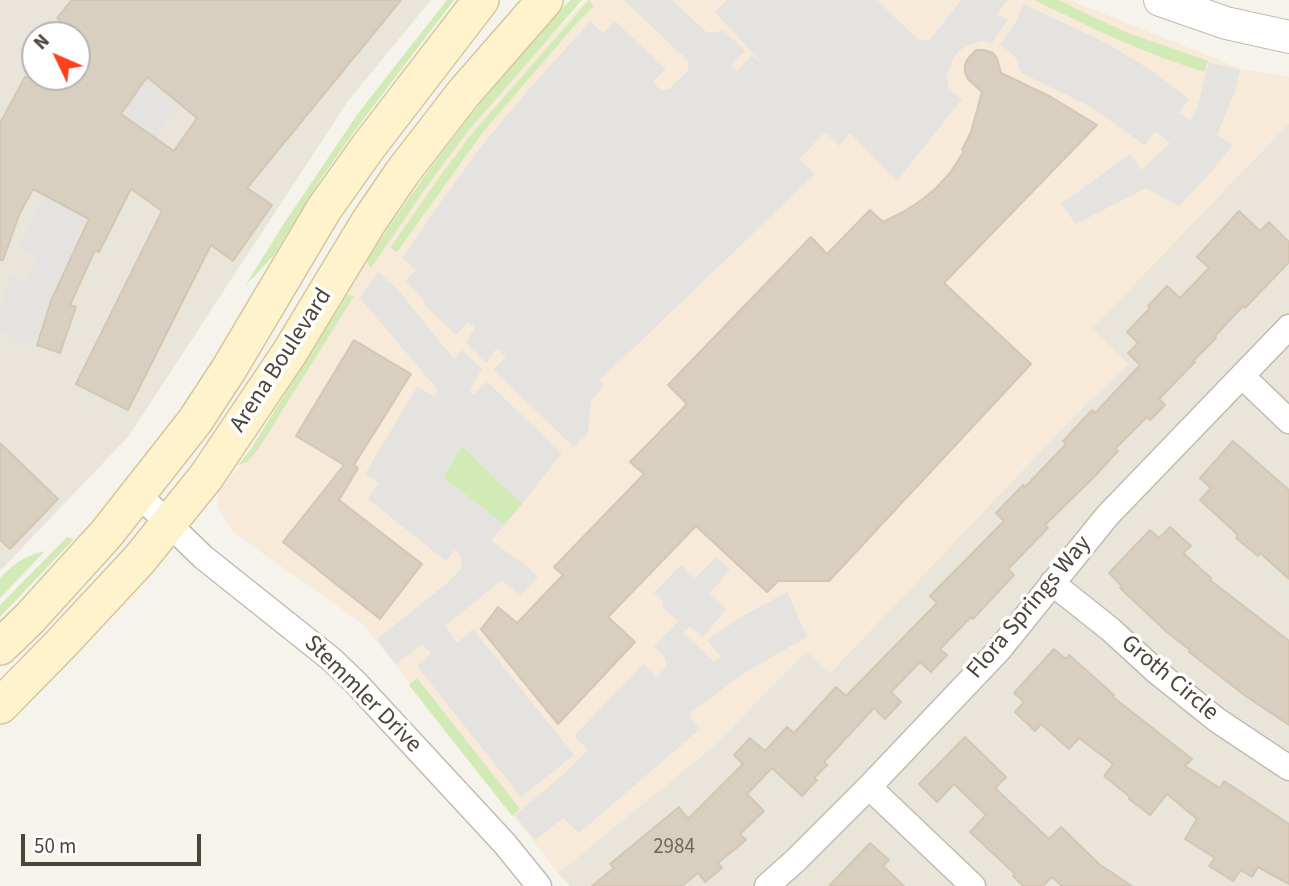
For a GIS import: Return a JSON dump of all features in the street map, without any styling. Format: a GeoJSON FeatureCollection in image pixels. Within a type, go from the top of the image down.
{"type":"FeatureCollection","features":[{"type":"Feature","properties":{"kind":"main road","name":"Arena Boulevard"},"geometry":{"type":"LineString","coordinates":[[0,647],[107,533],[195,421],[324,209],[481,0]]}},
{"type":"Feature","properties":{"kind":"main road","name":"Arena Boulevard"},"geometry":{"type":"LineString","coordinates":[[0,706],[139,560],[206,477],[290,352],[368,223],[402,173],[463,94],[545,0]]}},
{"type":"Feature","properties":{"kind":"street"},"geometry":{"type":"LineString","coordinates":[[1160,0],[1226,23],[1289,37]]}},
{"type":"Feature","properties":{"kind":"street","name":"Flora Springs Way"},"geometry":{"type":"LineString","coordinates":[[767,886],[869,786],[999,650],[1107,516],[1289,327]]}},
{"type":"Feature","properties":{"kind":"street"},"geometry":{"type":"LineString","coordinates":[[1242,376],[1289,421]]}},
{"type":"Feature","properties":{"kind":"street","name":"Stemmler Drive"},"geometry":{"type":"LineString","coordinates":[[138,494],[203,556],[331,659],[355,682],[505,844],[538,886]]}},
{"type":"Feature","properties":{"kind":"street","name":"Groth Circle"},"geometry":{"type":"LineString","coordinates":[[1052,583],[1217,720],[1289,768]]}},
{"type":"Feature","properties":{"kind":"street"},"geometry":{"type":"LineString","coordinates":[[869,786],[973,886]]}},
{"type":"Feature","properties":{"kind":"shaded area"},"geometry":{"type":"Polygon","coordinates":[[[0,0],[431,0],[348,101],[128,437],[0,571],[0,0]]]}},
{"type":"Feature","properties":{"kind":"shaded area"},"geometry":{"type":"Polygon","coordinates":[[[587,0],[1070,0],[1241,69],[1289,77],[1289,123],[1092,328],[1128,364],[1089,401],[830,673],[807,651],[711,748],[558,873],[363,624],[248,543],[231,529],[218,508],[219,489],[240,466],[367,261],[482,103],[587,0]]]}},
{"type":"Feature","properties":{"kind":"shaded area"},"geometry":{"type":"Polygon","coordinates":[[[624,0],[672,0],[705,31],[713,33],[723,30],[745,51],[731,66],[737,71],[752,55],[762,63],[715,12],[727,0],[877,0],[917,39],[929,41],[961,0],[1008,0],[997,14],[1008,20],[992,43],[983,41],[969,45],[953,58],[947,74],[948,89],[962,99],[897,181],[850,133],[839,146],[825,132],[799,159],[815,174],[600,380],[604,385],[591,401],[588,433],[574,447],[493,370],[506,357],[497,348],[486,363],[466,343],[475,327],[468,322],[456,335],[424,304],[425,301],[405,281],[416,270],[402,258],[484,143],[590,22],[603,33],[615,21],[666,69],[653,82],[660,90],[669,89],[688,71],[689,62],[624,0]]]}},
{"type":"Feature","properties":{"kind":"shaded area"},"geometry":{"type":"Polygon","coordinates":[[[1024,4],[1106,43],[1149,69],[1189,99],[1179,113],[1190,120],[1197,108],[1209,62],[1240,70],[1235,92],[1217,135],[1233,145],[1179,206],[1146,188],[1076,224],[1061,204],[1130,154],[1142,170],[1170,143],[1155,131],[1145,145],[1089,106],[1021,73],[1016,58],[999,46],[1017,20],[1024,4]]]}},
{"type":"Feature","properties":{"kind":"shaded area"},"geometry":{"type":"Polygon","coordinates":[[[155,23],[164,91],[180,106],[167,120],[118,194],[103,185],[75,239],[94,250],[74,301],[53,293],[34,344],[29,347],[8,341],[11,334],[0,330],[0,306],[10,276],[27,281],[38,255],[19,247],[69,151],[155,23]]]}},
{"type":"Feature","properties":{"kind":"shaded area"},"geometry":{"type":"Polygon","coordinates":[[[1289,123],[1289,886],[570,886],[558,873],[711,748],[807,650],[830,673],[1127,363],[1092,328],[1289,123]]]}},
{"type":"Feature","properties":{"kind":"shaded area"},"geometry":{"type":"Polygon","coordinates":[[[378,272],[398,290],[454,359],[462,350],[482,369],[470,389],[473,395],[487,382],[562,453],[522,504],[462,446],[443,477],[504,525],[491,541],[538,577],[520,596],[502,580],[445,626],[457,643],[473,629],[574,755],[521,797],[417,666],[431,653],[422,644],[396,664],[377,639],[446,584],[461,569],[462,561],[455,550],[446,561],[368,499],[379,483],[365,474],[417,387],[435,396],[437,389],[360,298],[378,272]]]}},
{"type":"Feature","properties":{"kind":"shaded area"},"geometry":{"type":"Polygon","coordinates":[[[716,557],[730,570],[710,593],[726,609],[703,637],[690,627],[683,633],[714,661],[721,657],[707,640],[741,617],[787,592],[807,637],[744,673],[691,712],[691,719],[700,729],[579,833],[563,818],[535,840],[515,815],[588,750],[574,736],[643,664],[656,677],[667,666],[664,656],[654,647],[678,621],[662,606],[664,603],[654,593],[681,565],[695,578],[716,557]]]}},
{"type":"Feature","properties":{"kind":"green space"},"geometry":{"type":"Polygon","coordinates":[[[447,0],[454,0],[353,133],[274,255],[245,286],[359,112],[447,0]]]}},
{"type":"Feature","properties":{"kind":"green space"},"geometry":{"type":"Polygon","coordinates":[[[570,0],[582,0],[469,130],[371,268],[366,261],[437,159],[488,94],[570,0]]]}},
{"type":"Feature","properties":{"kind":"green space"},"geometry":{"type":"Polygon","coordinates":[[[589,0],[594,6],[483,132],[397,252],[390,248],[470,136],[589,0]]]}},
{"type":"Feature","properties":{"kind":"green space"},"geometry":{"type":"Polygon","coordinates":[[[1034,0],[1059,0],[1128,33],[1208,61],[1204,72],[1139,48],[1034,0]]]}},
{"type":"Feature","properties":{"kind":"green space"},"geometry":{"type":"Polygon","coordinates":[[[347,295],[354,296],[257,451],[247,462],[238,465],[251,449],[347,295]]]}},
{"type":"Feature","properties":{"kind":"green space"},"geometry":{"type":"Polygon","coordinates":[[[462,446],[522,504],[504,525],[443,477],[462,446]]]}},
{"type":"Feature","properties":{"kind":"green space"},"geometry":{"type":"Polygon","coordinates":[[[67,537],[74,539],[0,617],[0,605],[67,537]]]}},
{"type":"Feature","properties":{"kind":"green space"},"geometry":{"type":"Polygon","coordinates":[[[45,551],[0,598],[0,578],[20,561],[45,551]]]}},
{"type":"Feature","properties":{"kind":"green space"},"geometry":{"type":"Polygon","coordinates":[[[417,678],[520,809],[512,816],[409,685],[417,678]]]}},
{"type":"Feature","properties":{"kind":"building"},"geometry":{"type":"Polygon","coordinates":[[[72,0],[401,0],[247,188],[272,205],[233,261],[211,245],[128,410],[76,384],[162,211],[131,189],[99,252],[95,250],[70,305],[76,307],[60,353],[37,345],[51,301],[89,219],[33,189],[19,215],[3,260],[0,260],[0,123],[21,84],[21,91],[91,91],[91,21],[61,21],[57,18],[72,0]],[[147,77],[121,114],[174,151],[197,118],[147,77]]]}},
{"type":"Feature","properties":{"kind":"building"},"geometry":{"type":"Polygon","coordinates":[[[976,50],[993,53],[1001,73],[1051,97],[1097,125],[944,283],[1031,364],[829,581],[778,581],[767,592],[696,526],[608,617],[635,642],[558,724],[481,629],[498,607],[517,623],[563,575],[554,567],[644,474],[630,462],[687,404],[668,385],[811,237],[827,254],[870,210],[883,222],[920,201],[950,173],[964,151],[962,150],[971,132],[982,92],[968,79],[965,72],[967,60],[976,50]]]}},
{"type":"Feature","properties":{"kind":"building"},"geometry":{"type":"Polygon","coordinates":[[[1239,211],[1260,231],[1269,222],[1289,242],[1289,262],[1245,308],[1243,306],[1159,399],[1165,405],[1150,420],[1147,417],[1115,449],[1118,451],[1045,525],[1048,528],[1008,569],[1014,575],[973,619],[971,617],[940,649],[947,655],[931,672],[920,662],[891,692],[901,702],[885,719],[874,708],[824,762],[827,765],[802,796],[772,768],[747,794],[764,811],[740,834],[746,840],[718,863],[722,868],[705,882],[698,873],[682,886],[592,886],[614,868],[610,864],[679,807],[688,819],[743,764],[734,755],[750,738],[765,751],[787,727],[794,733],[836,687],[846,696],[937,603],[930,596],[1004,521],[996,513],[1066,444],[1063,441],[1092,410],[1095,413],[1140,365],[1128,353],[1138,343],[1127,332],[1167,286],[1180,298],[1209,268],[1197,257],[1239,211]]]}},
{"type":"Feature","properties":{"kind":"building"},"geometry":{"type":"Polygon","coordinates":[[[354,340],[411,374],[354,465],[358,468],[339,500],[422,564],[380,619],[283,542],[344,465],[296,436],[354,340]]]}},
{"type":"Feature","properties":{"kind":"building"},"geometry":{"type":"Polygon","coordinates":[[[1233,441],[1289,490],[1289,579],[1260,553],[1258,556],[1236,538],[1238,535],[1200,500],[1211,488],[1200,478],[1233,441]]]}},
{"type":"Feature","properties":{"kind":"building"},"geometry":{"type":"Polygon","coordinates":[[[0,443],[58,499],[10,549],[0,540],[0,443]]]}},
{"type":"Feature","properties":{"kind":"building"},"geometry":{"type":"Polygon","coordinates":[[[1170,527],[1191,546],[1183,553],[1211,578],[1210,580],[1289,641],[1289,725],[1247,697],[1189,652],[1190,650],[1120,588],[1122,586],[1109,573],[1150,530],[1159,538],[1170,527]]]}},
{"type":"Feature","properties":{"kind":"building"},"geometry":{"type":"Polygon","coordinates":[[[1054,649],[1066,659],[1069,655],[1114,695],[1113,697],[1192,759],[1185,766],[1220,788],[1224,781],[1289,824],[1289,884],[1258,867],[1252,877],[1241,870],[1233,881],[1209,866],[1215,858],[1185,839],[1197,819],[1167,794],[1150,815],[1104,776],[1113,764],[1079,738],[1069,749],[1041,724],[1035,731],[1015,712],[1024,702],[1014,693],[1054,649]]]}},
{"type":"Feature","properties":{"kind":"building"},"geometry":{"type":"Polygon","coordinates":[[[965,737],[1006,777],[995,788],[1049,839],[1061,827],[1099,864],[1132,886],[1062,886],[1052,877],[1043,886],[1023,886],[1013,876],[1015,874],[970,832],[986,815],[954,784],[937,802],[919,784],[965,737]]]}},
{"type":"Feature","properties":{"kind":"building"},"geometry":{"type":"Polygon","coordinates":[[[870,843],[889,860],[883,866],[904,886],[829,886],[870,843]]]}}]}
